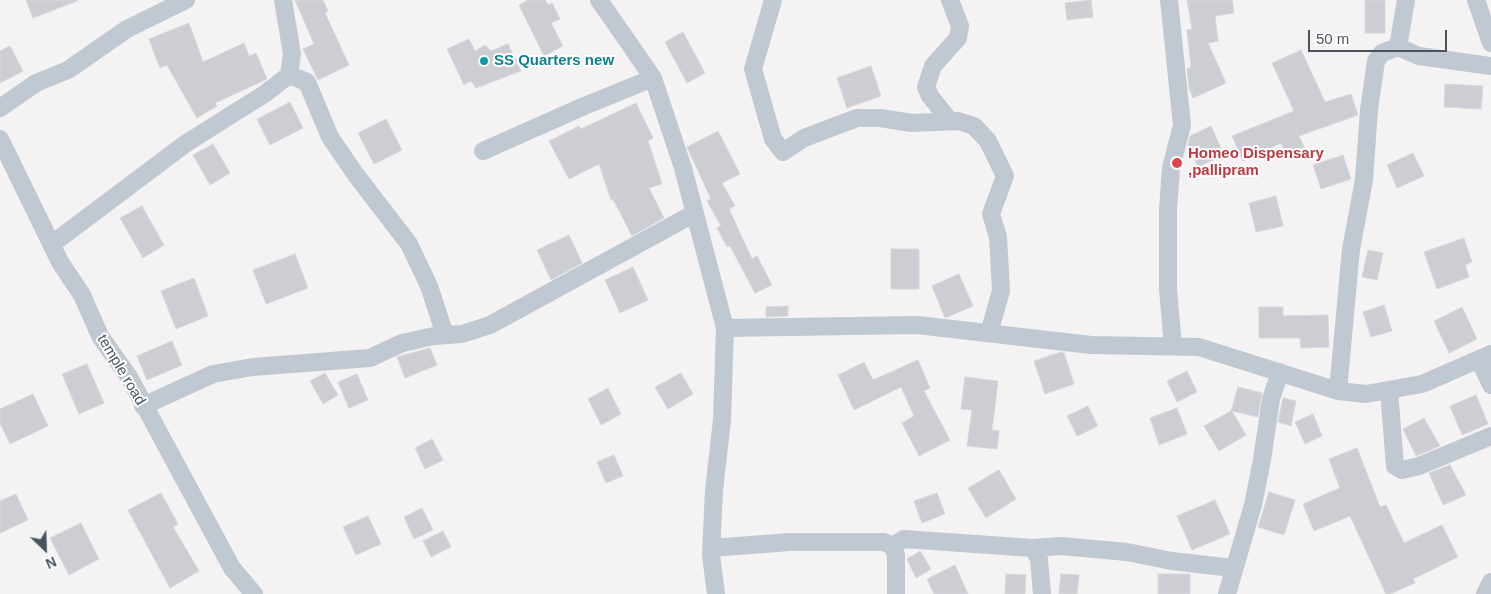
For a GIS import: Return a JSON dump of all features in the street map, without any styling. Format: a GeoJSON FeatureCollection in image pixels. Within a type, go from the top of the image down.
{"type":"FeatureCollection","features":[{"type":"Feature","properties":{"kind":"street"},"geometry":{"type":"LineString","coordinates":[[0,108],[36,83],[68,70],[127,29],[186,0]]}},
{"type":"Feature","properties":{"kind":"street"},"geometry":{"type":"LineString","coordinates":[[52,244],[185,144],[266,93],[289,75],[292,54],[283,0]]}},
{"type":"Feature","properties":{"kind":"street"},"geometry":{"type":"LineString","coordinates":[[599,0],[653,78],[684,168],[725,328],[722,420],[714,490],[711,548],[716,594]]}},
{"type":"Feature","properties":{"kind":"street"},"geometry":{"type":"LineString","coordinates":[[773,0],[753,69],[774,139],[783,152],[804,138],[857,118],[880,118],[912,123],[950,121],[974,126],[988,141],[1005,176],[991,214],[998,237],[1001,291],[989,333]]}},
{"type":"Feature","properties":{"kind":"street"},"geometry":{"type":"LineString","coordinates":[[950,0],[960,26],[958,38],[933,66],[926,87],[930,96],[950,121]]}},
{"type":"Feature","properties":{"kind":"street"},"geometry":{"type":"LineString","coordinates":[[1168,0],[1182,125],[1171,168],[1168,210],[1168,290],[1173,346]]}},
{"type":"Feature","properties":{"kind":"street"},"geometry":{"type":"LineString","coordinates":[[1398,47],[1406,0]]}},
{"type":"Feature","properties":{"kind":"street"},"geometry":{"type":"LineString","coordinates":[[1476,0],[1491,43]]}},
{"type":"Feature","properties":{"kind":"street"},"geometry":{"type":"LineString","coordinates":[[1338,391],[1351,249],[1364,180],[1369,110],[1376,60],[1382,53],[1398,47],[1419,56],[1491,66]]}},
{"type":"Feature","properties":{"kind":"street"},"geometry":{"type":"LineString","coordinates":[[289,75],[307,82],[330,137],[356,175],[409,244],[429,286],[445,335]]}},
{"type":"Feature","properties":{"kind":"street"},"geometry":{"type":"LineString","coordinates":[[483,151],[653,78]]}},
{"type":"Feature","properties":{"kind":"street","name":"temple road"},"geometry":{"type":"LineString","coordinates":[[0,139],[60,262],[82,295],[100,336],[129,377],[232,568],[254,594]]}},
{"type":"Feature","properties":{"kind":"street"},"geometry":{"type":"LineString","coordinates":[[143,406],[213,374],[253,367],[370,358],[402,343],[445,335],[462,334],[490,325],[695,213]]}},
{"type":"Feature","properties":{"kind":"street"},"geometry":{"type":"LineString","coordinates":[[725,328],[917,325],[1091,345],[1198,347],[1338,391],[1366,394],[1422,384],[1485,357],[1491,385]]}},
{"type":"Feature","properties":{"kind":"street"},"geometry":{"type":"LineString","coordinates":[[1227,594],[1253,505],[1271,399],[1280,372]]}},
{"type":"Feature","properties":{"kind":"street"},"geometry":{"type":"LineString","coordinates":[[1389,390],[1395,466],[1402,470],[1420,466],[1491,436]]}},
{"type":"Feature","properties":{"kind":"street"},"geometry":{"type":"LineString","coordinates":[[892,546],[904,539],[1033,548],[1061,546],[1127,552],[1172,561],[1234,568]]}},
{"type":"Feature","properties":{"kind":"street"},"geometry":{"type":"LineString","coordinates":[[711,548],[799,542],[884,542],[892,546],[896,555],[896,594]]}},
{"type":"Feature","properties":{"kind":"street"},"geometry":{"type":"LineString","coordinates":[[1033,548],[1039,559],[1042,594]]}},
{"type":"Feature","properties":{"kind":"street"},"geometry":{"type":"LineString","coordinates":[[1485,594],[1491,582]]}},
{"type":"Feature","properties":{"kind":"building"},"geometry":{"type":"Polygon","coordinates":[[[26,0],[77,0],[77,1],[33,18],[26,0]]]}},
{"type":"Feature","properties":{"kind":"building"},"geometry":{"type":"Polygon","coordinates":[[[295,0],[323,0],[328,11],[325,13],[349,65],[318,80],[303,49],[314,44],[295,0]]]}},
{"type":"Feature","properties":{"kind":"building"},"geometry":{"type":"Polygon","coordinates":[[[528,0],[545,0],[548,5],[552,3],[560,19],[551,23],[563,46],[544,56],[519,5],[528,0]]]}},
{"type":"Feature","properties":{"kind":"building"},"geometry":{"type":"Polygon","coordinates":[[[1091,0],[1093,17],[1067,20],[1065,3],[1091,0]]]}},
{"type":"Feature","properties":{"kind":"building"},"geometry":{"type":"Polygon","coordinates":[[[1187,0],[1232,0],[1234,13],[1215,16],[1218,41],[1208,43],[1226,83],[1193,98],[1189,88],[1187,69],[1191,67],[1187,30],[1192,29],[1187,0]]]}},
{"type":"Feature","properties":{"kind":"building"},"geometry":{"type":"Polygon","coordinates":[[[1365,0],[1385,0],[1385,33],[1365,33],[1365,0]]]}},
{"type":"Feature","properties":{"kind":"building"},"geometry":{"type":"Polygon","coordinates":[[[189,23],[203,62],[244,43],[249,56],[256,53],[267,79],[215,103],[217,106],[197,118],[167,65],[160,68],[149,39],[189,23]]]}},
{"type":"Feature","properties":{"kind":"building"},"geometry":{"type":"Polygon","coordinates":[[[683,32],[705,73],[687,83],[665,42],[683,32]]]}},
{"type":"Feature","properties":{"kind":"building","name":"SS Quarters new"},"geometry":{"type":"Polygon","coordinates":[[[469,39],[475,51],[485,45],[491,51],[508,44],[521,71],[476,88],[471,81],[464,85],[447,49],[469,39]]]}},
{"type":"Feature","properties":{"kind":"building"},"geometry":{"type":"Polygon","coordinates":[[[10,46],[23,71],[0,83],[0,51],[10,46]]]}},
{"type":"Feature","properties":{"kind":"building"},"geometry":{"type":"Polygon","coordinates":[[[1301,50],[1325,102],[1351,94],[1358,115],[1299,136],[1304,147],[1286,155],[1281,143],[1243,161],[1232,136],[1294,111],[1272,63],[1301,50]]]}},
{"type":"Feature","properties":{"kind":"building"},"geometry":{"type":"Polygon","coordinates":[[[871,66],[881,96],[847,108],[837,78],[871,66]]]}},
{"type":"Feature","properties":{"kind":"building"},"geometry":{"type":"Polygon","coordinates":[[[1445,84],[1483,86],[1481,109],[1444,107],[1445,84]]]}},
{"type":"Feature","properties":{"kind":"building"},"geometry":{"type":"Polygon","coordinates":[[[290,102],[303,128],[270,145],[257,119],[290,102]]]}},
{"type":"Feature","properties":{"kind":"building"},"geometry":{"type":"Polygon","coordinates":[[[636,103],[653,138],[648,141],[662,184],[649,188],[664,218],[632,236],[613,199],[611,200],[599,164],[569,179],[549,141],[579,126],[581,129],[636,103]]]}},
{"type":"Feature","properties":{"kind":"building"},"geometry":{"type":"Polygon","coordinates":[[[386,119],[402,150],[374,164],[358,133],[386,119]]]}},
{"type":"Feature","properties":{"kind":"building"},"geometry":{"type":"Polygon","coordinates":[[[1211,126],[1224,155],[1198,167],[1188,146],[1190,136],[1211,126]]]}},
{"type":"Feature","properties":{"kind":"building"},"geometry":{"type":"Polygon","coordinates":[[[718,131],[740,174],[722,183],[735,206],[729,209],[752,259],[757,256],[772,285],[755,293],[730,246],[727,247],[717,228],[721,226],[707,201],[711,199],[687,147],[718,131]]]}},
{"type":"Feature","properties":{"kind":"building"},"geometry":{"type":"Polygon","coordinates":[[[213,144],[230,173],[210,185],[193,155],[213,144]]]}},
{"type":"Feature","properties":{"kind":"building"},"geometry":{"type":"Polygon","coordinates":[[[1413,153],[1424,176],[1397,188],[1387,165],[1413,153]]]}},
{"type":"Feature","properties":{"kind":"building"},"geometry":{"type":"Polygon","coordinates":[[[1343,155],[1351,179],[1321,189],[1313,165],[1343,155]]]}},
{"type":"Feature","properties":{"kind":"building"},"geometry":{"type":"Polygon","coordinates":[[[1276,196],[1283,226],[1256,232],[1249,203],[1276,196]]]}},
{"type":"Feature","properties":{"kind":"building"},"geometry":{"type":"Polygon","coordinates":[[[142,206],[164,245],[143,258],[120,218],[142,206]]]}},
{"type":"Feature","properties":{"kind":"building"},"geometry":{"type":"Polygon","coordinates":[[[569,235],[582,263],[551,280],[537,250],[569,235]]]}},
{"type":"Feature","properties":{"kind":"building"},"geometry":{"type":"Polygon","coordinates":[[[1464,238],[1472,262],[1465,265],[1469,277],[1437,289],[1424,252],[1464,238]]]}},
{"type":"Feature","properties":{"kind":"building"},"geometry":{"type":"Polygon","coordinates":[[[891,249],[919,249],[919,289],[891,289],[891,249]]]}},
{"type":"Feature","properties":{"kind":"building"},"geometry":{"type":"Polygon","coordinates":[[[1368,250],[1383,253],[1377,280],[1362,277],[1368,250]]]}},
{"type":"Feature","properties":{"kind":"building"},"geometry":{"type":"Polygon","coordinates":[[[295,254],[308,288],[266,304],[253,270],[295,254]]]}},
{"type":"Feature","properties":{"kind":"building"},"geometry":{"type":"Polygon","coordinates":[[[633,267],[648,300],[620,313],[605,280],[633,267]]]}},
{"type":"Feature","properties":{"kind":"building"},"geometry":{"type":"Polygon","coordinates":[[[959,274],[973,306],[945,318],[932,286],[959,274]]]}},
{"type":"Feature","properties":{"kind":"building"},"geometry":{"type":"Polygon","coordinates":[[[194,278],[208,316],[176,329],[161,291],[194,278]]]}},
{"type":"Feature","properties":{"kind":"building"},"geometry":{"type":"Polygon","coordinates":[[[1384,305],[1392,331],[1371,337],[1363,312],[1384,305]]]}},
{"type":"Feature","properties":{"kind":"building"},"geometry":{"type":"Polygon","coordinates":[[[788,306],[788,316],[766,317],[766,307],[788,306]]]}},
{"type":"Feature","properties":{"kind":"building"},"geometry":{"type":"Polygon","coordinates":[[[1259,307],[1283,307],[1283,316],[1328,315],[1329,347],[1301,348],[1300,338],[1259,338],[1259,307]]]}},
{"type":"Feature","properties":{"kind":"building"},"geometry":{"type":"Polygon","coordinates":[[[1462,307],[1477,339],[1449,353],[1434,321],[1462,307]]]}},
{"type":"Feature","properties":{"kind":"building"},"geometry":{"type":"Polygon","coordinates":[[[172,341],[182,365],[147,380],[137,356],[172,341]]]}},
{"type":"Feature","properties":{"kind":"building"},"geometry":{"type":"Polygon","coordinates":[[[430,348],[437,365],[405,378],[397,357],[430,348]]]}},
{"type":"Feature","properties":{"kind":"building"},"geometry":{"type":"Polygon","coordinates":[[[1061,352],[1064,353],[1074,384],[1045,394],[1034,361],[1061,352]]]}},
{"type":"Feature","properties":{"kind":"building"},"geometry":{"type":"Polygon","coordinates":[[[918,360],[930,388],[924,391],[950,440],[919,456],[902,423],[914,416],[901,387],[854,410],[838,375],[864,362],[873,380],[918,360]]]}},
{"type":"Feature","properties":{"kind":"building"},"geometry":{"type":"Polygon","coordinates":[[[87,364],[104,403],[79,414],[62,374],[87,364]]]}},
{"type":"Feature","properties":{"kind":"building"},"geometry":{"type":"Polygon","coordinates":[[[1187,371],[1197,392],[1177,402],[1167,381],[1187,371]]]}},
{"type":"Feature","properties":{"kind":"building"},"geometry":{"type":"Polygon","coordinates":[[[325,373],[338,395],[323,404],[310,381],[325,373]]]}},
{"type":"Feature","properties":{"kind":"building"},"geometry":{"type":"Polygon","coordinates":[[[681,373],[693,394],[668,409],[655,387],[681,373]]]}},
{"type":"Feature","properties":{"kind":"building"},"geometry":{"type":"Polygon","coordinates":[[[357,374],[368,400],[349,408],[338,382],[357,374]]]}},
{"type":"Feature","properties":{"kind":"building"},"geometry":{"type":"Polygon","coordinates":[[[965,377],[998,381],[992,430],[999,431],[997,449],[967,446],[972,410],[961,409],[965,377]]]}},
{"type":"Feature","properties":{"kind":"building"},"geometry":{"type":"Polygon","coordinates":[[[1238,387],[1262,393],[1258,417],[1232,411],[1246,435],[1219,451],[1204,426],[1231,411],[1238,387]]]}},
{"type":"Feature","properties":{"kind":"building"},"geometry":{"type":"Polygon","coordinates":[[[608,388],[621,414],[601,425],[588,399],[608,388]]]}},
{"type":"Feature","properties":{"kind":"building"},"geometry":{"type":"Polygon","coordinates":[[[33,394],[48,426],[10,444],[0,423],[0,409],[33,394]]]}},
{"type":"Feature","properties":{"kind":"building"},"geometry":{"type":"Polygon","coordinates":[[[1476,395],[1488,424],[1462,435],[1450,406],[1476,395]]]}},
{"type":"Feature","properties":{"kind":"building"},"geometry":{"type":"Polygon","coordinates":[[[1283,398],[1296,401],[1291,426],[1278,422],[1283,398]]]}},
{"type":"Feature","properties":{"kind":"building"},"geometry":{"type":"Polygon","coordinates":[[[1088,406],[1098,426],[1077,436],[1067,416],[1088,406]]]}},
{"type":"Feature","properties":{"kind":"building"},"geometry":{"type":"Polygon","coordinates":[[[1177,408],[1187,434],[1159,445],[1150,418],[1177,408]]]}},
{"type":"Feature","properties":{"kind":"building"},"geometry":{"type":"Polygon","coordinates":[[[1313,414],[1322,436],[1305,444],[1295,422],[1313,414]]]}},
{"type":"Feature","properties":{"kind":"building"},"geometry":{"type":"Polygon","coordinates":[[[1424,418],[1440,446],[1416,456],[1403,429],[1424,418]]]}},
{"type":"Feature","properties":{"kind":"building"},"geometry":{"type":"Polygon","coordinates":[[[432,439],[443,460],[425,469],[415,448],[432,439]]]}},
{"type":"Feature","properties":{"kind":"building"},"geometry":{"type":"Polygon","coordinates":[[[1357,448],[1380,507],[1386,505],[1404,543],[1442,525],[1458,557],[1413,579],[1415,583],[1390,594],[1386,594],[1350,516],[1314,531],[1303,504],[1340,488],[1329,459],[1357,448]]]}},
{"type":"Feature","properties":{"kind":"building"},"geometry":{"type":"Polygon","coordinates":[[[614,455],[623,476],[606,483],[597,462],[614,455]]]}},
{"type":"Feature","properties":{"kind":"building"},"geometry":{"type":"Polygon","coordinates":[[[1450,465],[1466,495],[1443,505],[1429,473],[1450,465]]]}},
{"type":"Feature","properties":{"kind":"building"},"geometry":{"type":"Polygon","coordinates":[[[999,470],[1016,499],[986,518],[968,488],[999,470]]]}},
{"type":"Feature","properties":{"kind":"building"},"geometry":{"type":"Polygon","coordinates":[[[1269,492],[1295,500],[1284,535],[1258,527],[1269,492]]]}},
{"type":"Feature","properties":{"kind":"building"},"geometry":{"type":"Polygon","coordinates":[[[161,493],[178,524],[173,527],[199,571],[170,588],[128,510],[161,493]]]}},
{"type":"Feature","properties":{"kind":"building"},"geometry":{"type":"Polygon","coordinates":[[[937,493],[945,514],[922,523],[914,501],[937,493]]]}},
{"type":"Feature","properties":{"kind":"building"},"geometry":{"type":"Polygon","coordinates":[[[16,494],[28,520],[0,533],[0,501],[16,494]]]}},
{"type":"Feature","properties":{"kind":"building"},"geometry":{"type":"Polygon","coordinates":[[[1215,500],[1230,534],[1192,550],[1177,516],[1215,500]]]}},
{"type":"Feature","properties":{"kind":"building"},"geometry":{"type":"Polygon","coordinates":[[[422,508],[433,530],[414,539],[404,517],[422,508]]]}},
{"type":"Feature","properties":{"kind":"building"},"geometry":{"type":"Polygon","coordinates":[[[368,516],[381,544],[356,555],[343,527],[368,516]]]}},
{"type":"Feature","properties":{"kind":"building"},"geometry":{"type":"Polygon","coordinates":[[[81,523],[99,559],[69,575],[50,538],[81,523]]]}},
{"type":"Feature","properties":{"kind":"building"},"geometry":{"type":"Polygon","coordinates":[[[443,531],[451,547],[431,557],[423,541],[443,531]]]}},
{"type":"Feature","properties":{"kind":"building"},"geometry":{"type":"Polygon","coordinates":[[[920,551],[931,569],[916,578],[907,559],[920,551]]]}},
{"type":"Feature","properties":{"kind":"building"},"geometry":{"type":"Polygon","coordinates":[[[955,565],[968,594],[934,594],[927,579],[955,565]]]}},
{"type":"Feature","properties":{"kind":"building"},"geometry":{"type":"Polygon","coordinates":[[[1006,574],[1026,575],[1025,594],[1005,594],[1006,574]]]}},
{"type":"Feature","properties":{"kind":"building"},"geometry":{"type":"Polygon","coordinates":[[[1061,574],[1079,575],[1077,594],[1059,594],[1061,574]]]}},
{"type":"Feature","properties":{"kind":"building"},"geometry":{"type":"Polygon","coordinates":[[[1158,574],[1190,574],[1190,594],[1158,594],[1158,574]]]}},
{"type":"Feature","properties":{"kind":"place","name":"SS Quarters new"},"geometry":{"type":"Point","coordinates":[484,61]}},
{"type":"Feature","properties":{"kind":"place","name":"Homeo Dispensary ,pallipram"},"geometry":{"type":"Point","coordinates":[1177,163]}}]}
